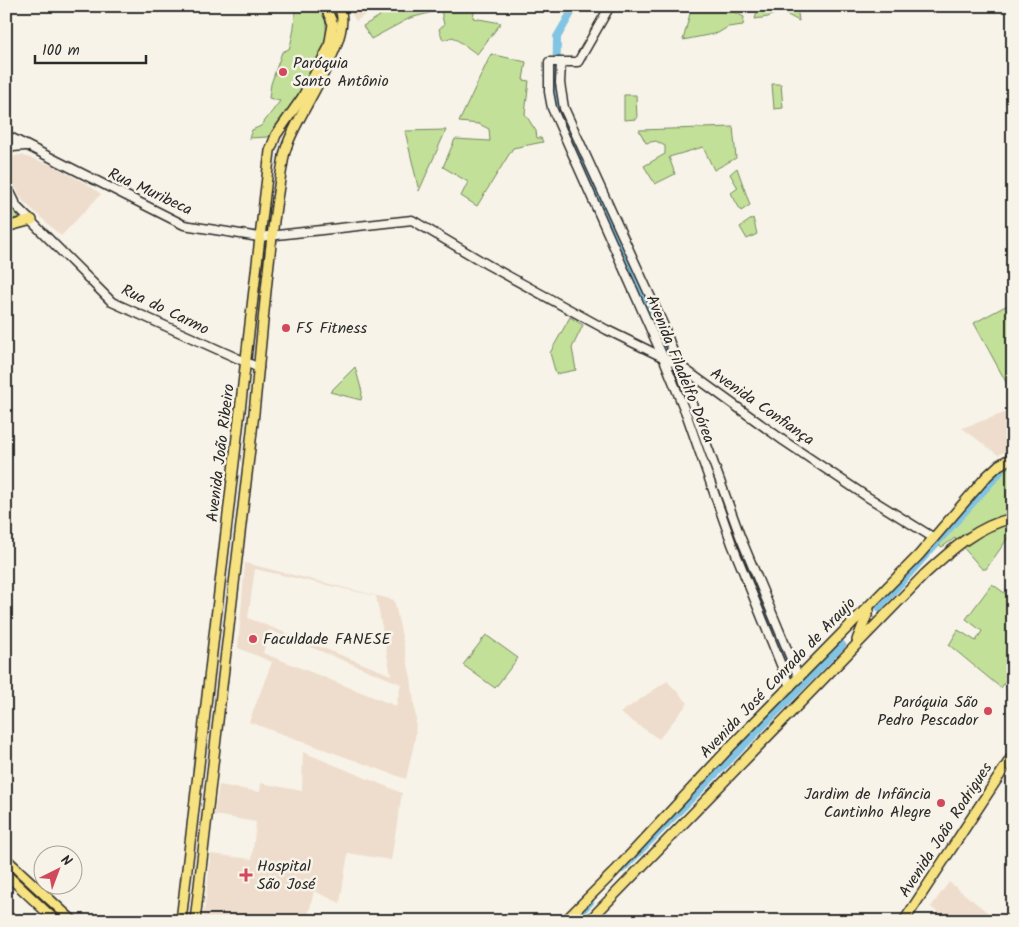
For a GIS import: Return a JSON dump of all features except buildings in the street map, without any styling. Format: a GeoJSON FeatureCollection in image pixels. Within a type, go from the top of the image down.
{"type":"FeatureCollection","features":[{"type":"Feature","properties":{"kind":"main road","name":"Avenida João Ribeiro"},"geometry":{"type":"LineString","coordinates":[[181,921],[236,437],[247,364],[259,237],[273,140],[302,98],[332,38],[332,19],[325,6]]}},
{"type":"Feature","properties":{"kind":"main road","name":"Avenida João Ribeiro"},"geometry":{"type":"LineString","coordinates":[[195,921],[259,368],[272,234],[286,146],[339,40],[342,22],[341,11],[338,6]]}},
{"type":"Feature","properties":{"kind":"main road"},"geometry":{"type":"LineString","coordinates":[[6,227],[32,220]]}},
{"type":"Feature","properties":{"kind":"main road","name":"Avenida José Conrado de Araujo"},"geometry":{"type":"LineString","coordinates":[[564,921],[794,682],[871,605],[934,538],[987,476],[999,465],[1013,457]]}},
{"type":"Feature","properties":{"kind":"main road","name":"Avenida José Conrado de Araujo"},"geometry":{"type":"LineString","coordinates":[[588,921],[721,781],[924,574],[969,536],[993,524],[1013,518]]}},
{"type":"Feature","properties":{"kind":"main road"},"geometry":{"type":"LineString","coordinates":[[855,644],[871,605]]}},
{"type":"Feature","properties":{"kind":"main road","name":"Avenida João Rodrigues"},"geometry":{"type":"LineString","coordinates":[[904,921],[1013,755]]}},
{"type":"Feature","properties":{"kind":"main road"},"geometry":{"type":"LineString","coordinates":[[702,779],[721,781]]}},
{"type":"Feature","properties":{"kind":"main road"},"geometry":{"type":"LineString","coordinates":[[6,859],[73,921]]}},
{"type":"Feature","properties":{"kind":"main road"},"geometry":{"type":"LineString","coordinates":[[6,874],[56,921]]}},
{"type":"Feature","properties":{"kind":"street"},"geometry":{"type":"LineString","coordinates":[[555,62],[578,62],[610,6]]}},
{"type":"Feature","properties":{"kind":"street","name":"Avenida Filadelfo Dórea"},"geometry":{"type":"LineString","coordinates":[[555,62],[549,92],[554,114],[663,357],[732,544],[794,682]]}},
{"type":"Feature","properties":{"kind":"street","name":"Avenida Filadelfo Dórea"},"geometry":{"type":"LineString","coordinates":[[555,62],[564,108],[663,324],[794,682]]}},
{"type":"Feature","properties":{"kind":"street","name":"Rua Muribeca"},"geometry":{"type":"LineString","coordinates":[[6,135],[135,202],[184,225],[259,237],[272,234],[412,220]]}},
{"type":"Feature","properties":{"kind":"street"},"geometry":{"type":"LineString","coordinates":[[6,151],[13,147],[27,146]]}},
{"type":"Feature","properties":{"kind":"street"},"geometry":{"type":"LineString","coordinates":[[6,184],[17,205]]}},
{"type":"Feature","properties":{"kind":"street","name":"Rua do Carmo"},"geometry":{"type":"LineString","coordinates":[[6,196],[112,302],[259,368]]}},
{"type":"Feature","properties":{"kind":"street","name":"Avenida Confiança"},"geometry":{"type":"LineString","coordinates":[[412,220],[488,265],[606,330],[677,364],[784,441],[866,496],[934,538]]}},
{"type":"Feature","properties":{"kind":"shaded area"},"geometry":{"type":"Polygon","coordinates":[[[347,6],[378,6],[356,21],[347,6]]]}},
{"type":"Feature","properties":{"kind":"shaded area"},"geometry":{"type":"Polygon","coordinates":[[[21,155],[52,165],[101,194],[61,236],[23,201],[11,179],[7,168],[11,157],[21,155]]]}},
{"type":"Feature","properties":{"kind":"shaded area"},"geometry":{"type":"Polygon","coordinates":[[[1013,410],[1013,448],[998,455],[962,428],[1013,410]]]}},
{"type":"Feature","properties":{"kind":"shaded area"},"geometry":{"type":"Polygon","coordinates":[[[245,563],[394,600],[411,678],[416,719],[415,739],[406,779],[249,722],[272,662],[238,648],[245,563]],[[255,569],[248,618],[391,675],[376,596],[255,569]],[[269,630],[263,653],[396,706],[401,684],[269,630]]]}},
{"type":"Feature","properties":{"kind":"shaded area"},"geometry":{"type":"Polygon","coordinates":[[[667,681],[688,703],[659,739],[620,713],[667,681]]]}},
{"type":"Feature","properties":{"kind":"shaded area"},"geometry":{"type":"Polygon","coordinates":[[[303,752],[402,793],[391,860],[348,853],[340,903],[314,891],[307,921],[203,921],[211,854],[252,859],[256,822],[214,815],[219,785],[260,792],[261,783],[302,791],[303,752]]]}},
{"type":"Feature","properties":{"kind":"shaded area"},"geometry":{"type":"Polygon","coordinates":[[[949,882],[999,921],[948,921],[931,907],[949,882]]]}},
{"type":"Feature","properties":{"kind":"green space"},"geometry":{"type":"Polygon","coordinates":[[[295,6],[321,6],[326,28],[323,47],[302,88],[268,137],[249,138],[252,130],[261,126],[280,101],[269,98],[271,84],[282,52],[289,49],[291,44],[295,6]]]}},
{"type":"Feature","properties":{"kind":"green space"},"geometry":{"type":"Polygon","coordinates":[[[378,6],[475,6],[473,18],[501,23],[477,54],[453,37],[443,40],[439,29],[444,25],[441,10],[410,18],[371,39],[363,26],[380,16],[375,8],[378,6]]]}},
{"type":"Feature","properties":{"kind":"green space"},"geometry":{"type":"Polygon","coordinates":[[[692,6],[723,6],[744,17],[743,25],[728,27],[718,33],[683,40],[692,6]]]}},
{"type":"Feature","properties":{"kind":"green space"},"geometry":{"type":"Polygon","coordinates":[[[759,6],[797,6],[799,21],[780,11],[768,17],[755,19],[759,6]]]}},
{"type":"Feature","properties":{"kind":"green space"},"geometry":{"type":"Polygon","coordinates":[[[491,54],[526,62],[523,80],[529,81],[525,114],[536,131],[537,138],[541,138],[543,142],[513,148],[477,206],[461,196],[468,182],[443,167],[455,139],[490,141],[489,129],[479,124],[459,122],[491,54]]]}},
{"type":"Feature","properties":{"kind":"green space"},"geometry":{"type":"Polygon","coordinates":[[[772,84],[781,84],[783,108],[774,109],[772,84]]]}},
{"type":"Feature","properties":{"kind":"green space"},"geometry":{"type":"Polygon","coordinates":[[[624,95],[636,95],[637,119],[624,120],[624,95]]]}},
{"type":"Feature","properties":{"kind":"green space"},"geometry":{"type":"Polygon","coordinates":[[[733,127],[736,158],[714,170],[703,147],[669,157],[675,174],[655,184],[644,166],[665,154],[665,146],[656,141],[646,143],[639,130],[733,127]]]}},
{"type":"Feature","properties":{"kind":"green space"},"geometry":{"type":"Polygon","coordinates":[[[446,130],[419,191],[405,131],[446,130]]]}},
{"type":"Feature","properties":{"kind":"green space"},"geometry":{"type":"Polygon","coordinates":[[[737,168],[750,205],[741,211],[731,193],[738,188],[730,174],[737,168]]]}},
{"type":"Feature","properties":{"kind":"green space"},"geometry":{"type":"Polygon","coordinates":[[[6,201],[24,218],[6,222],[6,201]]]}},
{"type":"Feature","properties":{"kind":"green space"},"geometry":{"type":"Polygon","coordinates":[[[753,218],[757,234],[747,239],[740,227],[753,218]]]}},
{"type":"Feature","properties":{"kind":"green space"},"geometry":{"type":"Polygon","coordinates":[[[1013,302],[1013,395],[974,323],[1013,302]]]}},
{"type":"Feature","properties":{"kind":"green space"},"geometry":{"type":"Polygon","coordinates":[[[570,317],[583,325],[572,348],[576,370],[556,374],[550,353],[570,317]]]}},
{"type":"Feature","properties":{"kind":"green space"},"geometry":{"type":"Polygon","coordinates":[[[355,367],[362,392],[361,400],[330,392],[355,367]]]}},
{"type":"Feature","properties":{"kind":"green space"},"geometry":{"type":"Polygon","coordinates":[[[1013,465],[1013,531],[986,569],[982,569],[955,538],[942,547],[939,545],[1000,472],[1013,465]]]}},
{"type":"Feature","properties":{"kind":"green space"},"geometry":{"type":"Polygon","coordinates":[[[992,584],[1013,599],[1013,670],[1001,688],[949,645],[958,630],[976,641],[982,631],[966,619],[992,584]]]}},
{"type":"Feature","properties":{"kind":"green space"},"geometry":{"type":"Polygon","coordinates":[[[486,635],[518,658],[495,688],[463,665],[486,635]]]}},
{"type":"Feature","properties":{"kind":"waterway"},"geometry":{"type":"LineString","coordinates":[[575,6],[557,37],[556,106],[669,351]]}},
{"type":"Feature","properties":{"kind":"waterway"},"geometry":{"type":"LineString","coordinates":[[677,375],[692,421]]}},
{"type":"Feature","properties":{"kind":"waterway"},"geometry":{"type":"LineString","coordinates":[[700,443],[797,686]]}},
{"type":"Feature","properties":{"kind":"waterway"},"geometry":{"type":"LineString","coordinates":[[879,607],[1000,472]]}},
{"type":"Feature","properties":{"kind":"waterway"},"geometry":{"type":"LineString","coordinates":[[622,869],[842,645]]}},
{"type":"Feature","properties":{"kind":"waterway"},"geometry":{"type":"LineString","coordinates":[[572,921],[590,902]]}},
{"type":"Feature","properties":{"kind":"place","name":"Paróquia Santo Antônio"},"geometry":{"type":"Point","coordinates":[283,72]}},
{"type":"Feature","properties":{"kind":"place","name":"F5 Fitness"},"geometry":{"type":"Point","coordinates":[286,328]}},
{"type":"Feature","properties":{"kind":"place","name":"Faculdade FANESE"},"geometry":{"type":"Point","coordinates":[253,639]}},
{"type":"Feature","properties":{"kind":"place","name":"Paróquia São Pedro Pescador"},"geometry":{"type":"Point","coordinates":[988,711]}},
{"type":"Feature","properties":{"kind":"place","name":"Jardim de Infãncia Cantinho Alegre"},"geometry":{"type":"Point","coordinates":[941,803]}},
{"type":"Feature","properties":{"kind":"place","name":"Hospital São José"},"geometry":{"type":"Point","coordinates":[246,875]}}]}
